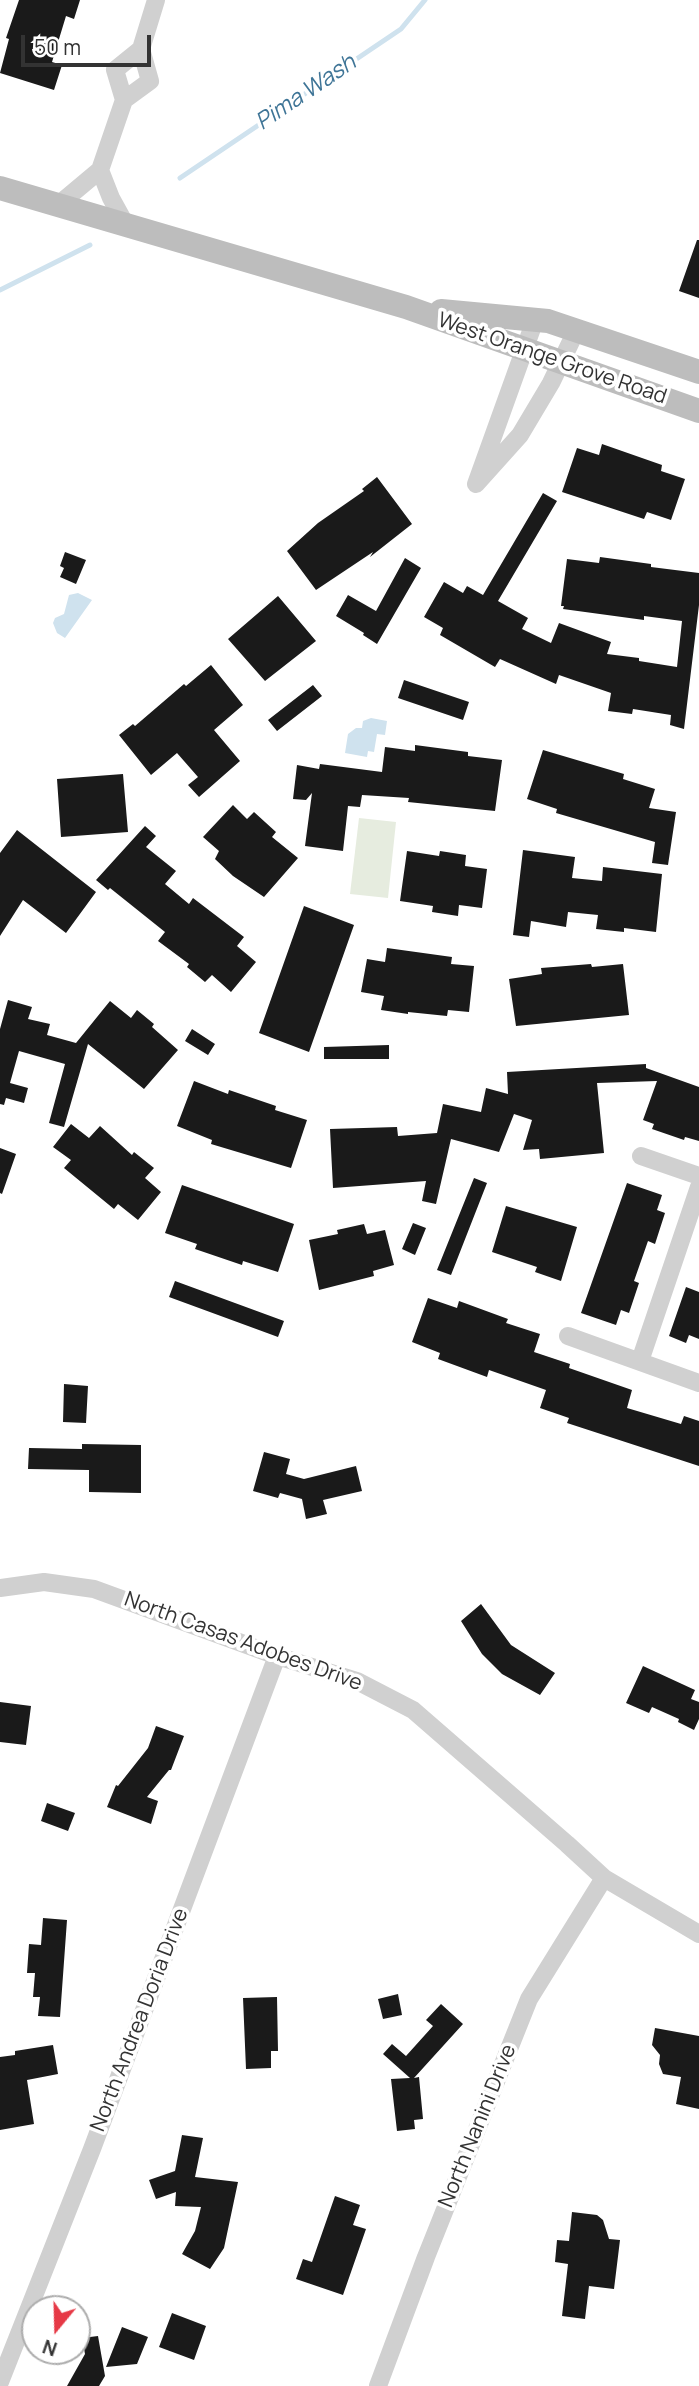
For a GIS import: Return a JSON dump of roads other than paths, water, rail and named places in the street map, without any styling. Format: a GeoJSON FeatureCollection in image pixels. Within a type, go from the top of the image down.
{"type":"FeatureCollection","features":[{"type":"Feature","properties":{"kind":"main road","name":"West Orange Grove Road"},"geometry":{"type":"LineString","coordinates":[[0,188],[406,307],[699,411]]}},
{"type":"Feature","properties":{"kind":"main road","name":"West Orange Grove Road"},"geometry":{"type":"LineString","coordinates":[[406,307],[548,321],[699,372]]}},
{"type":"Feature","properties":{"kind":"street"},"geometry":{"type":"LineString","coordinates":[[57,206],[100,170],[124,100],[150,81],[141,49],[156,0]]}},
{"type":"Feature","properties":{"kind":"street"},"geometry":{"type":"LineString","coordinates":[[124,100],[115,70],[141,49]]}},
{"type":"Feature","properties":{"kind":"street"},"geometry":{"type":"LineString","coordinates":[[100,170],[127,227]]}},
{"type":"Feature","properties":{"kind":"street"},"geometry":{"type":"LineString","coordinates":[[535,320],[476,484],[520,435],[551,383],[576,331]]}},
{"type":"Feature","properties":{"kind":"street"},"geometry":{"type":"LineString","coordinates":[[641,1156],[699,1176]]}},
{"type":"Feature","properties":{"kind":"street"},"geometry":{"type":"LineString","coordinates":[[640,1362],[699,1187]]}},
{"type":"Feature","properties":{"kind":"street"},"geometry":{"type":"LineString","coordinates":[[568,1336],[699,1383]]}},
{"type":"Feature","properties":{"kind":"street","name":"North Casas Adobes Drive"},"geometry":{"type":"LineString","coordinates":[[0,1588],[44,1582],[94,1589],[277,1656],[358,1681],[413,1710],[604,1878],[699,1934]]}},
{"type":"Feature","properties":{"kind":"street","name":"North Andrea Doria Drive"},"geometry":{"type":"LineString","coordinates":[[0,2382],[92,2149],[277,1656]]}},
{"type":"Feature","properties":{"kind":"street","name":"North Nanini Drive"},"geometry":{"type":"LineString","coordinates":[[378,2386],[426,2257],[529,1999],[604,1878]]}},
{"type":"Feature","properties":{"kind":"water"},"geometry":{"type":"Polygon","coordinates":[[[78,593],[92,600],[65,638],[57,633],[53,623],[55,618],[64,614],[69,595],[78,593]]]}},
{"type":"Feature","properties":{"kind":"water"},"geometry":{"type":"Polygon","coordinates":[[[371,718],[387,721],[385,735],[377,734],[374,752],[368,751],[367,757],[345,753],[348,734],[356,728],[362,728],[363,721],[371,718]]]}},
{"type":"Feature","properties":{"kind":"waterway","name":"Pima Wash"},"geometry":{"type":"LineString","coordinates":[[180,178],[401,29],[425,0]]}},
{"type":"Feature","properties":{"kind":"waterway","name":"Pima Wash"},"geometry":{"type":"LineString","coordinates":[[0,290],[90,245]]}}]}
